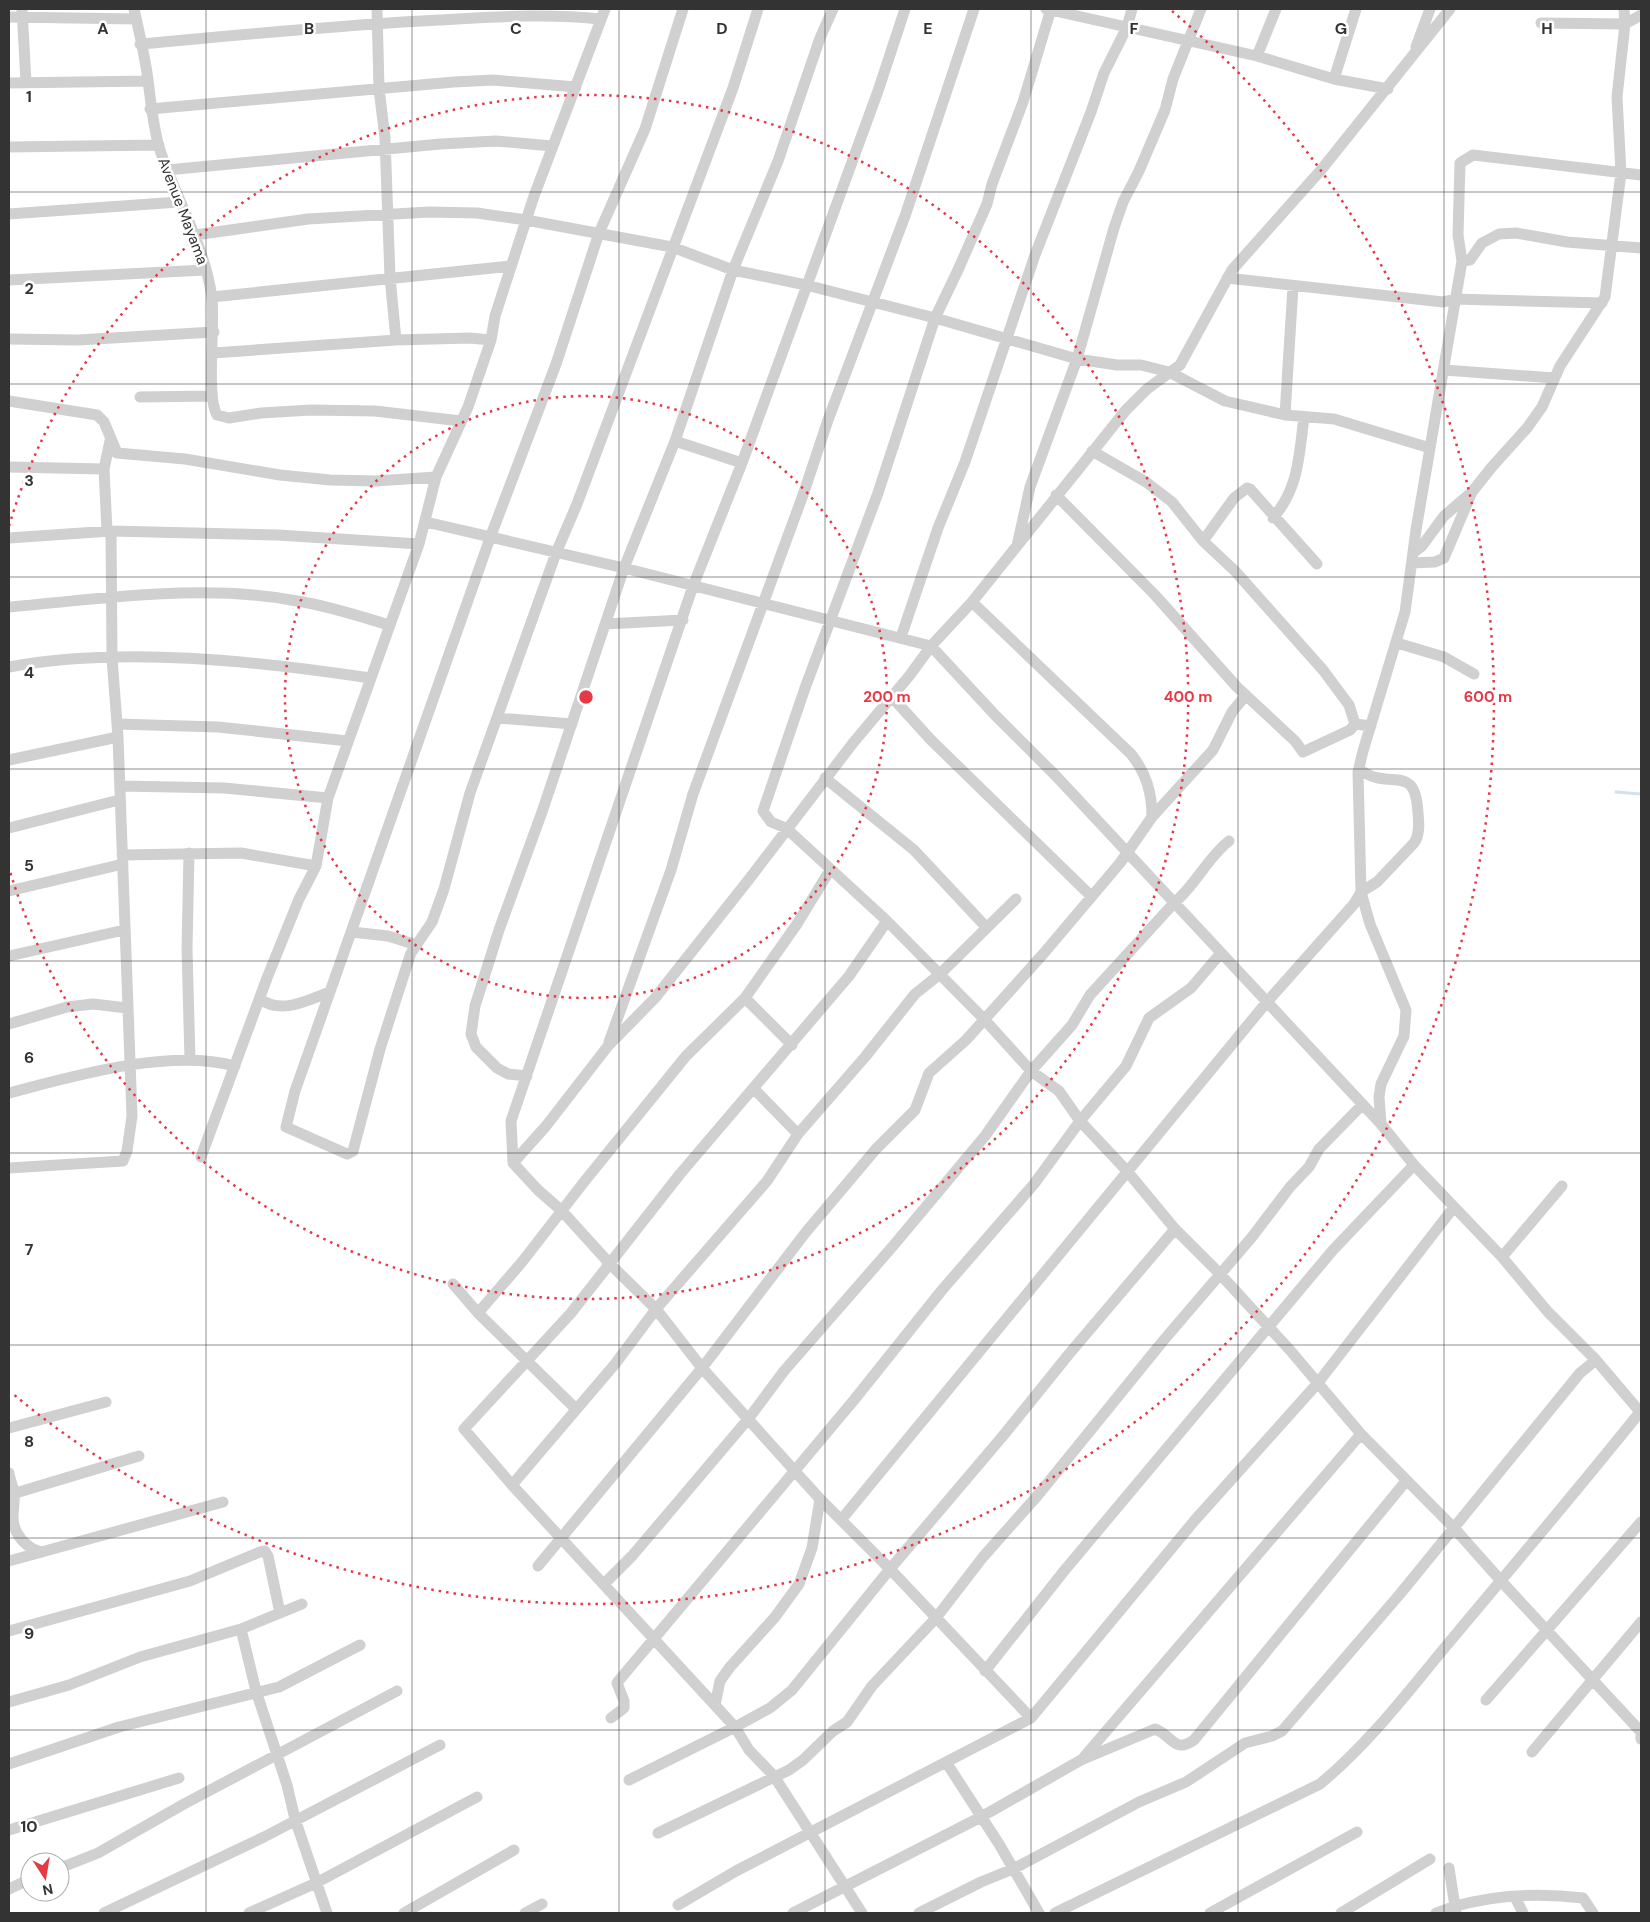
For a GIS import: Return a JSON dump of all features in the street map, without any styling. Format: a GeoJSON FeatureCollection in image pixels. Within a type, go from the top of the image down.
{"type":"FeatureCollection","features":[{"type":"Feature","properties":{"kind":"street"},"geometry":{"type":"LineString","coordinates":[[377,9],[379,89],[386,149],[390,277],[396,340]]}},
{"type":"Feature","properties":{"kind":"street"},"geometry":{"type":"LineString","coordinates":[[683,9],[644,129],[599,233],[556,364],[490,538],[330,992],[286,1123],[289,1129],[347,1154],[353,1151],[389,1020],[411,953],[435,914],[470,793],[556,553],[577,504],[732,88],[758,9]]}},
{"type":"Feature","properties":{"kind":"street"},"geometry":{"type":"LineString","coordinates":[[527,1076],[508,1074],[485,1057],[476,1046],[471,1034],[472,1022],[499,930],[572,724],[624,568],[675,441],[733,270],[778,161],[820,38],[833,9]]}},
{"type":"Feature","properties":{"kind":"street"},"geometry":{"type":"LineString","coordinates":[[905,9],[878,91],[742,463],[693,586],[683,620],[579,918],[511,1121],[513,1163],[656,1309],[702,1368],[749,1418],[794,1471],[1031,1718]]}},
{"type":"Feature","properties":{"kind":"street"},"geometry":{"type":"LineString","coordinates":[[608,1046],[671,870],[693,794],[871,303],[908,207],[974,9]]}},
{"type":"Feature","properties":{"kind":"street"},"geometry":{"type":"LineString","coordinates":[[1388,88],[1334,79],[1257,56],[1049,9],[1023,102],[992,184],[987,204],[935,318],[878,493],[763,809],[771,822],[786,828],[887,921],[984,1019],[1031,1071],[1059,1091],[1080,1121],[1127,1171],[1175,1230],[1220,1274],[1361,1434],[1406,1482],[1454,1528],[1641,1732],[1641,1739]]}},
{"type":"Feature","properties":{"kind":"street"},"geometry":{"type":"LineString","coordinates":[[901,636],[938,528],[965,462],[1005,339],[1104,73],[1127,27],[1132,9]]}},
{"type":"Feature","properties":{"kind":"street"},"geometry":{"type":"LineString","coordinates":[[1016,547],[1030,487],[1077,359],[1123,202],[1163,115],[1173,80],[1201,9]]}},
{"type":"Feature","properties":{"kind":"street"},"geometry":{"type":"LineString","coordinates":[[1257,56],[1276,9]]}},
{"type":"Feature","properties":{"kind":"street"},"geometry":{"type":"LineString","coordinates":[[1334,79],[1356,9]]}},
{"type":"Feature","properties":{"kind":"street"},"geometry":{"type":"LineString","coordinates":[[1412,57],[1430,9]]}},
{"type":"Feature","properties":{"kind":"street"},"geometry":{"type":"LineString","coordinates":[[513,1163],[546,1126],[608,1046],[661,990],[750,878],[825,778],[910,675],[931,646],[972,602],[1126,410],[1147,389],[1185,358],[1227,278],[1250,248],[1321,170],[1450,9]]}},
{"type":"Feature","properties":{"kind":"street"},"geometry":{"type":"LineString","coordinates":[[1413,557],[1444,516],[1472,492],[1527,428],[1542,407],[1554,378],[1602,303],[1607,288],[1621,173],[1618,97],[1626,24],[1624,9]]}},
{"type":"Feature","properties":{"kind":"street"},"geometry":{"type":"LineString","coordinates":[[9,17],[22,14],[135,14]]}},
{"type":"Feature","properties":{"kind":"street"},"geometry":{"type":"LineString","coordinates":[[22,14],[26,82]]}},
{"type":"Feature","properties":{"kind":"street","name":"Avenue Mayama"},"geometry":{"type":"LineString","coordinates":[[135,14],[148,81],[150,109],[159,144],[179,202],[195,235],[212,297],[214,332],[212,396],[217,415],[228,418],[260,413],[302,410],[376,411],[461,421]]}},
{"type":"Feature","properties":{"kind":"street"},"geometry":{"type":"LineString","coordinates":[[140,44],[376,23],[528,15],[603,14],[552,146],[526,220],[495,316],[491,340],[461,421],[436,477],[419,544],[328,798],[316,866],[299,899],[201,1157]]}},
{"type":"Feature","properties":{"kind":"street"},"geometry":{"type":"LineString","coordinates":[[1541,23],[1626,24],[1641,15]]}},
{"type":"Feature","properties":{"kind":"street"},"geometry":{"type":"LineString","coordinates":[[150,109],[421,84],[493,80],[576,86]]}},
{"type":"Feature","properties":{"kind":"street"},"geometry":{"type":"LineString","coordinates":[[9,83],[148,81]]}},
{"type":"Feature","properties":{"kind":"street"},"geometry":{"type":"LineString","coordinates":[[167,170],[386,149],[496,141],[552,146]]}},
{"type":"Feature","properties":{"kind":"street"},"geometry":{"type":"LineString","coordinates":[[9,147],[159,144]]}},
{"type":"Feature","properties":{"kind":"street"},"geometry":{"type":"LineString","coordinates":[[1381,1124],[1379,1097],[1381,1084],[1404,1036],[1406,1010],[1370,924],[1361,892],[1359,768],[1405,612],[1430,448],[1462,261],[1458,235],[1460,166],[1462,160],[1473,155],[1641,176]]}},
{"type":"Feature","properties":{"kind":"street"},"geometry":{"type":"LineString","coordinates":[[9,214],[179,202]]}},
{"type":"Feature","properties":{"kind":"street"},"geometry":{"type":"LineString","coordinates":[[195,235],[308,219],[428,212],[477,213],[526,220],[672,246],[733,270],[806,285],[935,318],[1077,359],[1117,365],[1141,365],[1169,372],[1225,401],[1285,415],[1334,419],[1430,448]]}},
{"type":"Feature","properties":{"kind":"street"},"geometry":{"type":"LineString","coordinates":[[1462,261],[1470,260],[1482,243],[1500,234],[1516,233],[1567,242],[1641,248]]}},
{"type":"Feature","properties":{"kind":"street"},"geometry":{"type":"LineString","coordinates":[[212,297],[390,277],[511,266]]}},
{"type":"Feature","properties":{"kind":"street"},"geometry":{"type":"LineString","coordinates":[[9,280],[205,270]]}},
{"type":"Feature","properties":{"kind":"street"},"geometry":{"type":"LineString","coordinates":[[1227,278],[1293,287],[1442,302],[1455,299],[1602,303]]}},
{"type":"Feature","properties":{"kind":"street"},"geometry":{"type":"LineString","coordinates":[[1285,415],[1293,287]]}},
{"type":"Feature","properties":{"kind":"street"},"geometry":{"type":"LineString","coordinates":[[9,339],[78,340],[214,332]]}},
{"type":"Feature","properties":{"kind":"street"},"geometry":{"type":"LineString","coordinates":[[213,352],[396,340],[470,338],[491,340]]}},
{"type":"Feature","properties":{"kind":"street"},"geometry":{"type":"LineString","coordinates":[[1444,370],[1554,378]]}},
{"type":"Feature","properties":{"kind":"street"},"geometry":{"type":"LineString","coordinates":[[140,397],[212,396]]}},
{"type":"Feature","properties":{"kind":"street"},"geometry":{"type":"LineString","coordinates":[[9,401],[97,415],[104,422],[117,453],[185,459],[280,475],[376,482],[436,477]]}},
{"type":"Feature","properties":{"kind":"street"},"geometry":{"type":"LineString","coordinates":[[1273,518],[1282,508],[1296,478],[1304,417]]}},
{"type":"Feature","properties":{"kind":"street"},"geometry":{"type":"LineString","coordinates":[[9,1168],[123,1161],[127,1151],[132,1116],[118,737],[112,658],[109,531],[104,469],[110,440]]}},
{"type":"Feature","properties":{"kind":"street"},"geometry":{"type":"LineString","coordinates":[[675,441],[742,463]]}},
{"type":"Feature","properties":{"kind":"street"},"geometry":{"type":"LineString","coordinates":[[1092,451],[1160,491],[1172,502],[1203,541],[1235,572],[1323,670],[1349,705],[1355,724]]}},
{"type":"Feature","properties":{"kind":"street"},"geometry":{"type":"LineString","coordinates":[[9,467],[104,469]]}},
{"type":"Feature","properties":{"kind":"street"},"geometry":{"type":"LineString","coordinates":[[1203,541],[1234,498],[1247,488],[1250,489],[1273,518],[1317,564]]}},
{"type":"Feature","properties":{"kind":"street"},"geometry":{"type":"LineString","coordinates":[[1413,557],[1440,562],[1444,558],[1472,492]]}},
{"type":"Feature","properties":{"kind":"street"},"geometry":{"type":"LineString","coordinates":[[1056,495],[1155,596],[1246,695],[1295,740],[1303,752],[1350,730],[1355,724]]}},
{"type":"Feature","properties":{"kind":"street"},"geometry":{"type":"LineString","coordinates":[[426,522],[624,568],[830,621],[901,636],[931,646],[1381,1124],[1414,1165],[1502,1257],[1537,1299],[1596,1360],[1640,1413],[1378,1730],[1320,1784],[1055,1913]]}},
{"type":"Feature","properties":{"kind":"street"},"geometry":{"type":"LineString","coordinates":[[9,538],[109,531],[278,535],[419,544]]}},
{"type":"Feature","properties":{"kind":"street"},"geometry":{"type":"LineString","coordinates":[[9,607],[165,594],[230,594],[296,600],[389,625]]}},
{"type":"Feature","properties":{"kind":"street"},"geometry":{"type":"LineString","coordinates":[[972,602],[1131,754],[1140,766],[1150,788],[1152,817]]}},
{"type":"Feature","properties":{"kind":"street"},"geometry":{"type":"LineString","coordinates":[[605,624],[683,620]]}},
{"type":"Feature","properties":{"kind":"street"},"geometry":{"type":"LineString","coordinates":[[1397,643],[1444,657],[1474,674]]}},
{"type":"Feature","properties":{"kind":"street"},"geometry":{"type":"LineString","coordinates":[[9,667],[57,660],[149,658],[306,668],[370,678]]}},
{"type":"Feature","properties":{"kind":"street"},"geometry":{"type":"LineString","coordinates":[[538,1566],[702,1368],[806,1232],[876,1150],[915,1110],[929,1073],[966,1040],[1127,854],[1152,817],[1213,750],[1232,712],[1246,695]]}},
{"type":"Feature","properties":{"kind":"street"},"geometry":{"type":"LineString","coordinates":[[891,696],[931,740],[1091,896]]}},
{"type":"Feature","properties":{"kind":"street"},"geometry":{"type":"LineString","coordinates":[[498,718],[572,724]]}},
{"type":"Feature","properties":{"kind":"street"},"geometry":{"type":"LineString","coordinates":[[117,724],[218,727],[348,741]]}},
{"type":"Feature","properties":{"kind":"street"},"geometry":{"type":"LineString","coordinates":[[1355,724],[1370,726]]}},
{"type":"Feature","properties":{"kind":"street"},"geometry":{"type":"LineString","coordinates":[[9,760],[118,737]]}},
{"type":"Feature","properties":{"kind":"street"},"geometry":{"type":"LineString","coordinates":[[841,1520],[1266,1003],[1354,904],[1361,892],[1377,882],[1414,843],[1417,838],[1418,812],[1415,790],[1406,780],[1374,778],[1359,768]]}},
{"type":"Feature","properties":{"kind":"street"},"geometry":{"type":"LineString","coordinates":[[825,778],[914,850],[987,928]]}},
{"type":"Feature","properties":{"kind":"street"},"geometry":{"type":"LineString","coordinates":[[120,786],[224,788],[328,798]]}},
{"type":"Feature","properties":{"kind":"street"},"geometry":{"type":"LineString","coordinates":[[9,828],[119,800]]}},
{"type":"Feature","properties":{"kind":"street"},"geometry":{"type":"LineString","coordinates":[[604,1584],[632,1556],[749,1418],[784,1371],[893,1246],[985,1136],[1031,1071],[1072,1025],[1090,995],[1174,903],[1188,891],[1214,856],[1229,841]]}},
{"type":"Feature","properties":{"kind":"street"},"geometry":{"type":"LineString","coordinates":[[9,891],[122,859],[189,853],[242,853],[316,866]]}},
{"type":"Feature","properties":{"kind":"street"},"geometry":{"type":"LineString","coordinates":[[189,853],[186,949],[190,1060]]}},
{"type":"Feature","properties":{"kind":"street"},"geometry":{"type":"LineString","coordinates":[[478,1313],[686,1056],[744,998],[797,924],[830,870]]}},
{"type":"Feature","properties":{"kind":"street"},"geometry":{"type":"LineString","coordinates":[[512,1486],[615,1364],[656,1309],[761,1187],[798,1134],[865,1057],[914,994],[940,974],[1016,899]]}},
{"type":"Feature","properties":{"kind":"street"},"geometry":{"type":"LineString","coordinates":[[862,1913],[774,1776],[749,1750],[735,1727],[655,1638],[512,1486],[464,1429],[527,1362],[610,1264],[696,1154],[792,1045],[849,976],[887,921]]}},
{"type":"Feature","properties":{"kind":"street"},"geometry":{"type":"LineString","coordinates":[[9,956],[124,930]]}},
{"type":"Feature","properties":{"kind":"street"},"geometry":{"type":"LineString","coordinates":[[352,932],[388,936],[417,945]]}},
{"type":"Feature","properties":{"kind":"street"},"geometry":{"type":"LineString","coordinates":[[611,1718],[624,1708],[624,1701],[617,1683],[700,1580],[794,1471],[942,1290],[1034,1184],[1080,1121],[1126,1066],[1149,1018],[1191,988],[1221,953]]}},
{"type":"Feature","properties":{"kind":"street"},"geometry":{"type":"LineString","coordinates":[[260,999],[277,1006],[287,1007],[330,992]]}},
{"type":"Feature","properties":{"kind":"street"},"geometry":{"type":"LineString","coordinates":[[744,998],[792,1045]]}},
{"type":"Feature","properties":{"kind":"street"},"geometry":{"type":"LineString","coordinates":[[9,1024],[68,1007],[93,1004],[127,1008]]}},
{"type":"Feature","properties":{"kind":"street"},"geometry":{"type":"LineString","coordinates":[[9,1093],[74,1076],[130,1066],[190,1060],[209,1061],[235,1066]]}},
{"type":"Feature","properties":{"kind":"street"},"geometry":{"type":"LineString","coordinates":[[754,1089],[798,1134]]}},
{"type":"Feature","properties":{"kind":"street"},"geometry":{"type":"LineString","coordinates":[[658,1833],[803,1760],[833,1731],[847,1722],[872,1686],[936,1618],[984,1557],[1038,1495],[1252,1237],[1309,1167],[1319,1150],[1362,1105]]}},
{"type":"Feature","properties":{"kind":"street"},"geometry":{"type":"LineString","coordinates":[[985,1671],[1064,1571],[1333,1250],[1414,1165]]}},
{"type":"Feature","properties":{"kind":"street"},"geometry":{"type":"LineString","coordinates":[[1502,1257],[1562,1186]]}},
{"type":"Feature","properties":{"kind":"street"},"geometry":{"type":"LineString","coordinates":[[678,1905],[736,1871],[1031,1718],[1195,1520],[1317,1384],[1454,1207]]}},
{"type":"Feature","properties":{"kind":"street"},"geometry":{"type":"LineString","coordinates":[[628,1780],[770,1708],[792,1690],[1069,1354],[1175,1230]]}},
{"type":"Feature","properties":{"kind":"street"},"geometry":{"type":"LineString","coordinates":[[453,1284],[478,1313],[576,1409]]}},
{"type":"Feature","properties":{"kind":"street"},"geometry":{"type":"LineString","coordinates":[[919,1913],[981,1882],[1014,1869],[1139,1802],[1186,1782],[1245,1743],[1272,1736],[1282,1731],[1454,1528],[1580,1373],[1596,1360]]}},
{"type":"Feature","properties":{"kind":"street"},"geometry":{"type":"LineString","coordinates":[[9,1428],[106,1402]]}},
{"type":"Feature","properties":{"kind":"street"},"geometry":{"type":"LineString","coordinates":[[1081,1760],[1361,1434]]}},
{"type":"Feature","properties":{"kind":"street"},"geometry":{"type":"LineString","coordinates":[[11,1494],[139,1456]]}},
{"type":"Feature","properties":{"kind":"street"},"geometry":{"type":"LineString","coordinates":[[9,1473],[12,1520],[21,1539],[30,1549],[41,1552]]}},
{"type":"Feature","properties":{"kind":"street"},"geometry":{"type":"LineString","coordinates":[[793,1913],[981,1817],[1081,1760],[1155,1730],[1162,1732],[1172,1742],[1180,1745],[1194,1740],[1406,1482]]}},
{"type":"Feature","properties":{"kind":"street"},"geometry":{"type":"LineString","coordinates":[[715,1705],[720,1681],[730,1667],[775,1617],[799,1584],[812,1548],[820,1499]]}},
{"type":"Feature","properties":{"kind":"street"},"geometry":{"type":"LineString","coordinates":[[9,1561],[224,1502]]}},
{"type":"Feature","properties":{"kind":"street"},"geometry":{"type":"LineString","coordinates":[[1486,1700],[1641,1522]]}},
{"type":"Feature","properties":{"kind":"street"},"geometry":{"type":"LineString","coordinates":[[9,1631],[190,1581],[260,1552],[265,1552],[268,1556],[280,1613]]}},
{"type":"Feature","properties":{"kind":"street"},"geometry":{"type":"LineString","coordinates":[[9,1702],[69,1685],[140,1658],[241,1629],[302,1604]]}},
{"type":"Feature","properties":{"kind":"street"},"geometry":{"type":"LineString","coordinates":[[1532,1752],[1557,1725],[1641,1622]]}},
{"type":"Feature","properties":{"kind":"street"},"geometry":{"type":"LineString","coordinates":[[241,1629],[256,1691],[278,1756],[295,1819],[327,1913]]}},
{"type":"Feature","properties":{"kind":"street"},"geometry":{"type":"LineString","coordinates":[[9,1764],[119,1727],[279,1686],[360,1645]]}},
{"type":"Feature","properties":{"kind":"street"},"geometry":{"type":"LineString","coordinates":[[70,1864],[98,1853],[184,1804],[397,1692]]}},
{"type":"Feature","properties":{"kind":"street"},"geometry":{"type":"LineString","coordinates":[[104,1913],[374,1782],[440,1745]]}},
{"type":"Feature","properties":{"kind":"street"},"geometry":{"type":"LineString","coordinates":[[946,1762],[1014,1869],[1038,1913]]}},
{"type":"Feature","properties":{"kind":"street"},"geometry":{"type":"LineString","coordinates":[[9,1830],[179,1778]]}},
{"type":"Feature","properties":{"kind":"street"},"geometry":{"type":"LineString","coordinates":[[250,1913],[316,1883],[477,1797]]}},
{"type":"Feature","properties":{"kind":"street"},"geometry":{"type":"LineString","coordinates":[[1210,1913],[1358,1832]]}},
{"type":"Feature","properties":{"kind":"street"},"geometry":{"type":"LineString","coordinates":[[404,1913],[514,1850]]}},
{"type":"Feature","properties":{"kind":"street"},"geometry":{"type":"LineString","coordinates":[[1342,1913],[1430,1858]]}},
{"type":"Feature","properties":{"kind":"street"},"geometry":{"type":"LineString","coordinates":[[1449,1868],[1455,1910]]}},
{"type":"Feature","properties":{"kind":"street"},"geometry":{"type":"LineString","coordinates":[[1436,1913],[1515,1897],[1556,1895],[1583,1898],[1592,1913]]}},
{"type":"Feature","properties":{"kind":"street"},"geometry":{"type":"LineString","coordinates":[[1515,1897],[1523,1913]]}},
{"type":"Feature","properties":{"kind":"street"},"geometry":{"type":"LineString","coordinates":[[525,1913],[542,1904]]}},
{"type":"Feature","properties":{"kind":"waterway"},"geometry":{"type":"LineString","coordinates":[[1616,792],[1641,794]]}}]}
